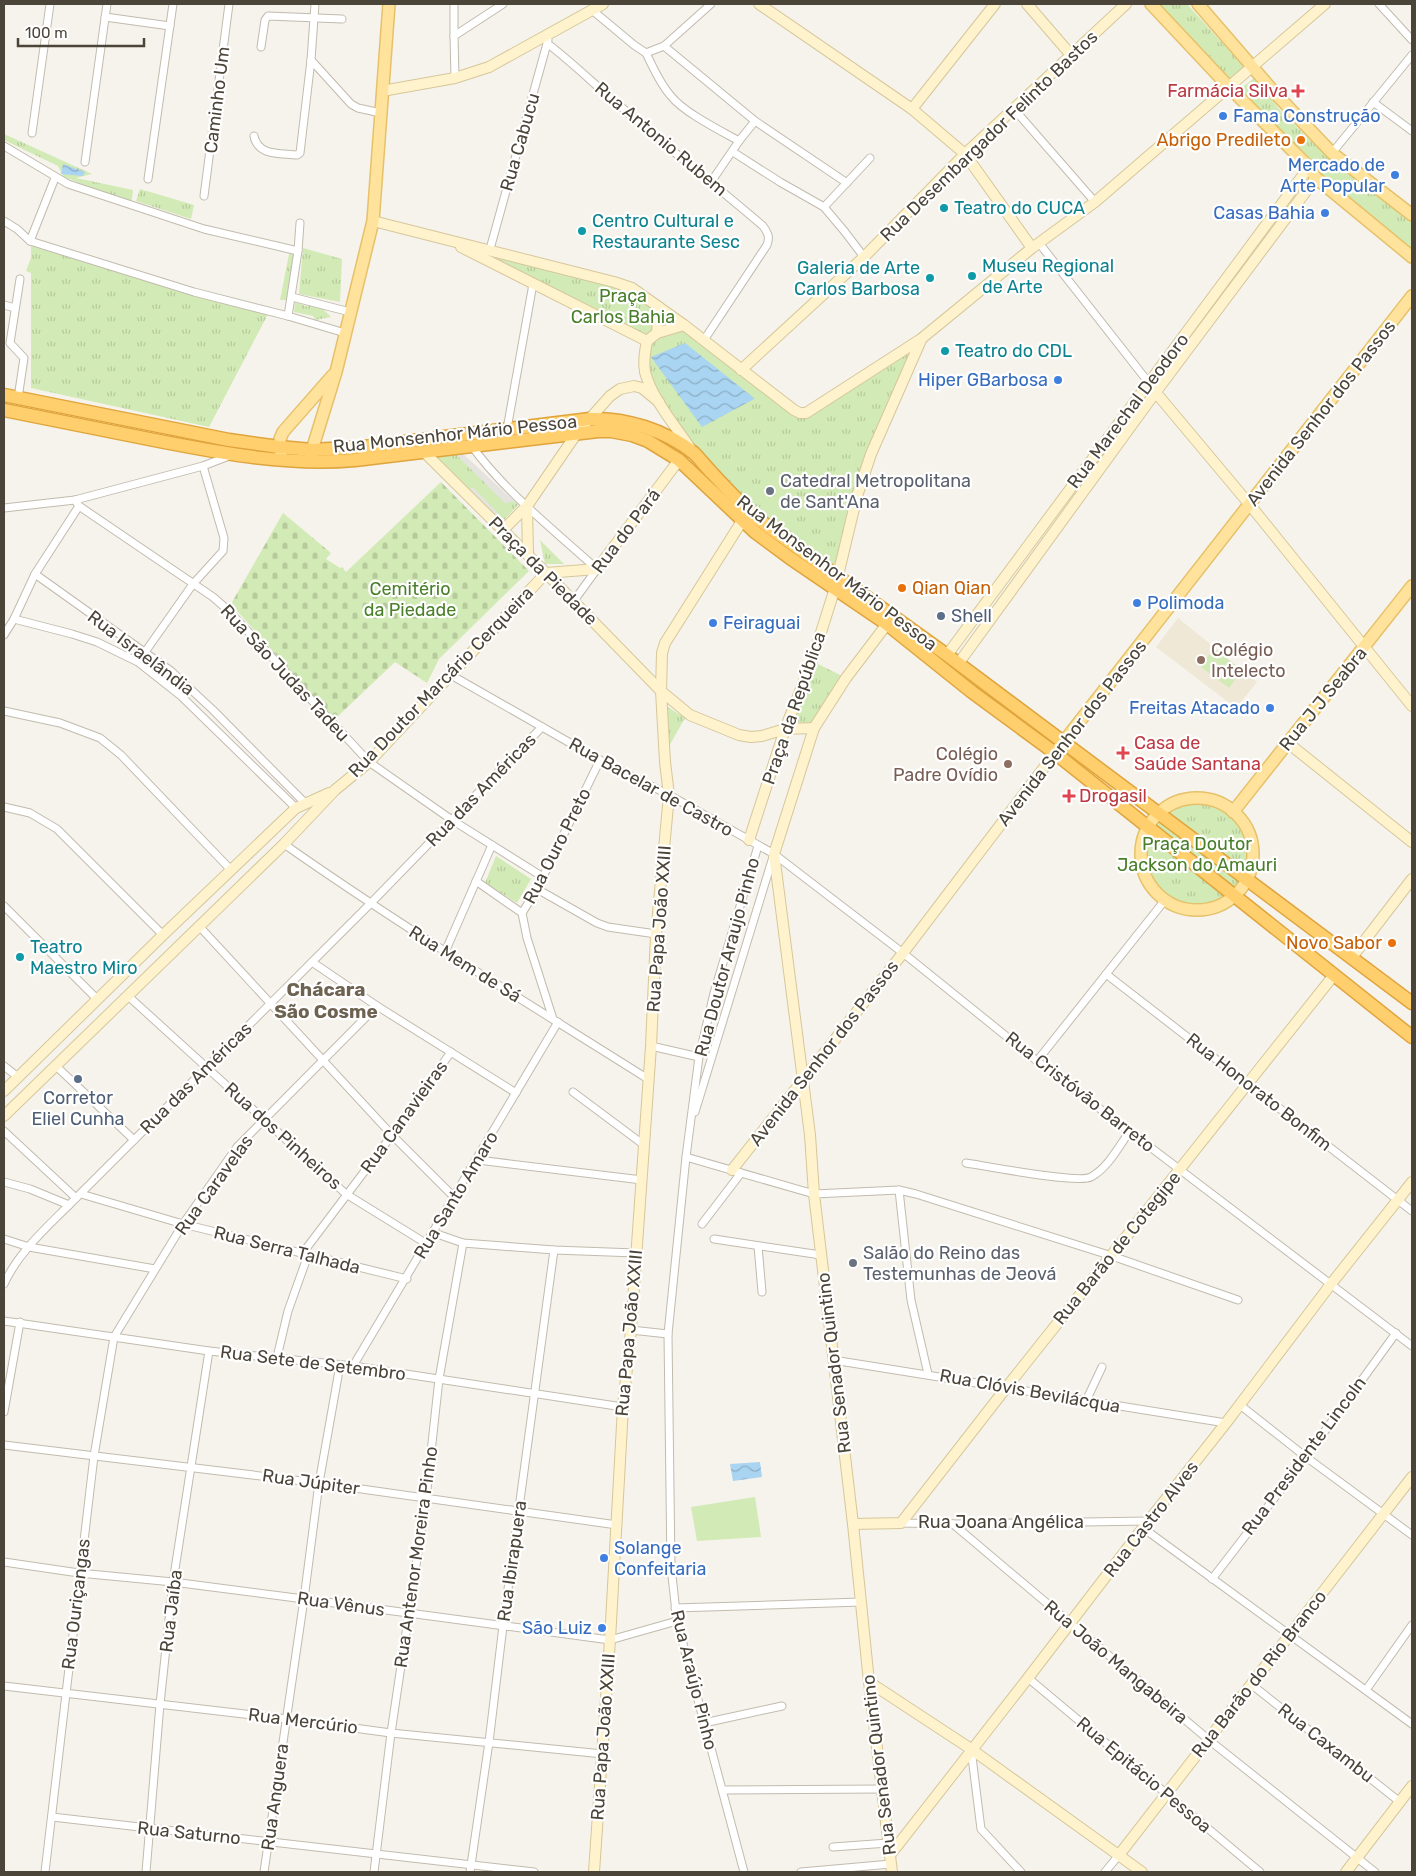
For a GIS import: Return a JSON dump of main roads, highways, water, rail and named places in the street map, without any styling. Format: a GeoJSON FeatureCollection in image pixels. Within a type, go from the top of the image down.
{"type":"FeatureCollection","features":[{"type":"Feature","properties":{"kind":"highway","name":"Rua Monsenhor Mário Pessoa"},"geometry":{"type":"LineString","coordinates":[[4,395],[229,440],[279,447],[336,462],[598,431],[621,432],[648,441],[678,460],[742,521],[790,558],[887,624],[972,692],[1055,753],[1412,1037]]}},
{"type":"Feature","properties":{"kind":"highway","name":"Rua Monsenhor Mário Pessoa"},"geometry":{"type":"LineString","coordinates":[[4,410],[230,455],[283,461],[364,447],[590,419],[620,420],[646,427],[694,453],[755,517],[947,655],[1412,1003]]}},
{"type":"Feature","properties":{"kind":"highway"},"geometry":{"type":"LineString","coordinates":[[887,624],[902,629],[976,685],[996,692]]}},
{"type":"Feature","properties":{"kind":"main road"},"geometry":{"type":"LineString","coordinates":[[311,456],[336,372],[373,221],[389,4]]}},
{"type":"Feature","properties":{"kind":"main road"},"geometry":{"type":"LineString","coordinates":[[1150,4],[1309,167],[1316,178],[1412,257]]}},
{"type":"Feature","properties":{"kind":"main road"},"geometry":{"type":"LineString","coordinates":[[1198,4],[1300,120],[1332,153],[1410,209]]}},
{"type":"Feature","properties":{"kind":"main road","name":"Avenida Senhor dos Passos"},"geometry":{"type":"LineString","coordinates":[[1055,753],[1412,296]]}},
{"type":"Feature","properties":{"kind":"main road"},"geometry":{"type":"LineString","coordinates":[[283,461],[279,447],[283,432],[336,372]]}},
{"type":"Feature","properties":{"kind":"main road","name":"Rua J J Seabra"},"geometry":{"type":"LineString","coordinates":[[1233,812],[1412,586]]}},
{"type":"Feature","properties":{"kind":"main road"},"geometry":{"type":"LineString","coordinates":[[1193,799],[1214,801],[1233,812],[1249,834],[1253,860],[1247,879],[1234,896],[1220,905],[1196,910],[1181,908],[1165,900],[1155,891],[1143,869],[1142,845],[1149,826],[1159,813],[1170,805],[1193,799]]}},
{"type":"Feature","properties":{"kind":"water"},"geometry":{"type":"Polygon","coordinates":[[[63,164],[85,172],[83,176],[61,174],[63,164]]]}},
{"type":"Feature","properties":{"kind":"water"},"geometry":{"type":"Polygon","coordinates":[[[685,343],[754,399],[702,427],[651,357],[685,343]]]}},
{"type":"Feature","properties":{"kind":"water"},"geometry":{"type":"Polygon","coordinates":[[[760,1462],[762,1477],[733,1481],[730,1464],[760,1462]]]}},
{"type":"Feature","properties":{"kind":"place","name":"Farmácia Silva"},"geometry":{"type":"Point","coordinates":[1298,91]}},
{"type":"Feature","properties":{"kind":"place","name":"Fama Construção"},"geometry":{"type":"Point","coordinates":[1223,116]}},
{"type":"Feature","properties":{"kind":"place","name":"Abrigo Predileto"},"geometry":{"type":"Point","coordinates":[1301,140]}},
{"type":"Feature","properties":{"kind":"place","name":"Mercado de Arte Popular"},"geometry":{"type":"Point","coordinates":[1395,175]}},
{"type":"Feature","properties":{"kind":"place","name":"Teatro do CUCA"},"geometry":{"type":"Point","coordinates":[944,208]}},
{"type":"Feature","properties":{"kind":"place","name":"Casas Bahia"},"geometry":{"type":"Point","coordinates":[1325,213]}},
{"type":"Feature","properties":{"kind":"place","name":"Centro Cultural e Restaurante Sesc"},"geometry":{"type":"Point","coordinates":[582,231]}},
{"type":"Feature","properties":{"kind":"place","name":"Museu Regional de Arte"},"geometry":{"type":"Point","coordinates":[972,276]}},
{"type":"Feature","properties":{"kind":"place","name":"Galeria de Arte Carlos Barbosa"},"geometry":{"type":"Point","coordinates":[930,278]}},
{"type":"Feature","properties":{"kind":"place","name":"Teatro do CDL"},"geometry":{"type":"Point","coordinates":[945,351]}},
{"type":"Feature","properties":{"kind":"place","name":"Hiper GBarbosa"},"geometry":{"type":"Point","coordinates":[1058,380]}},
{"type":"Feature","properties":{"kind":"place","name":"Catedral Metropolitana de Sant'Ana"},"geometry":{"type":"Point","coordinates":[770,491]}},
{"type":"Feature","properties":{"kind":"place","name":"Qian Qian"},"geometry":{"type":"Point","coordinates":[902,588]}},
{"type":"Feature","properties":{"kind":"place","name":"Polimoda"},"geometry":{"type":"Point","coordinates":[1137,603]}},
{"type":"Feature","properties":{"kind":"place","name":"Shell"},"geometry":{"type":"Point","coordinates":[941,616]}},
{"type":"Feature","properties":{"kind":"place","name":"Feiraguai"},"geometry":{"type":"Point","coordinates":[713,623]}},
{"type":"Feature","properties":{"kind":"place","name":"Colégio Intelecto"},"geometry":{"type":"Point","coordinates":[1201,660]}},
{"type":"Feature","properties":{"kind":"place","name":"Freitas Atacado"},"geometry":{"type":"Point","coordinates":[1270,708]}},
{"type":"Feature","properties":{"kind":"place","name":"Casa de Saúde Santana"},"geometry":{"type":"Point","coordinates":[1123,753]}},
{"type":"Feature","properties":{"kind":"place","name":"Colégio Padre Ovídio"},"geometry":{"type":"Point","coordinates":[1008,764]}},
{"type":"Feature","properties":{"kind":"place","name":"Drogasil"},"geometry":{"type":"Point","coordinates":[1069,796]}},
{"type":"Feature","properties":{"kind":"place","name":"Novo Sabor"},"geometry":{"type":"Point","coordinates":[1392,943]}},
{"type":"Feature","properties":{"kind":"place","name":"Teatro Maestro Miro"},"geometry":{"type":"Point","coordinates":[20,957]}},
{"type":"Feature","properties":{"kind":"place","name":"Corretor Eliel Cunha"},"geometry":{"type":"Point","coordinates":[78,1079]}},
{"type":"Feature","properties":{"kind":"place","name":"Salão do Reino das Testemunhas de Jeová"},"geometry":{"type":"Point","coordinates":[853,1263]}},
{"type":"Feature","properties":{"kind":"place","name":"Solange Confeitaria"},"geometry":{"type":"Point","coordinates":[604,1558]}},
{"type":"Feature","properties":{"kind":"place","name":"São Luiz"},"geometry":{"type":"Point","coordinates":[602,1628]}},
{"type":"Feature","properties":{"kind":"district","name":"Chácara São Cosme"},"geometry":{"type":"Point","coordinates":[326,1000]}},
{"type":"Feature","properties":{"kind":"park label","name":"Praça Carlos Bahia"},"geometry":{"type":"Point","coordinates":[623,306]}},
{"type":"Feature","properties":{"kind":"park label","name":"Cemitério da Piedade"},"geometry":{"type":"Point","coordinates":[410,599]}},
{"type":"Feature","properties":{"kind":"park label","name":"Praça Doutor Jackson do Amauri"},"geometry":{"type":"Point","coordinates":[1197,854]}}]}
